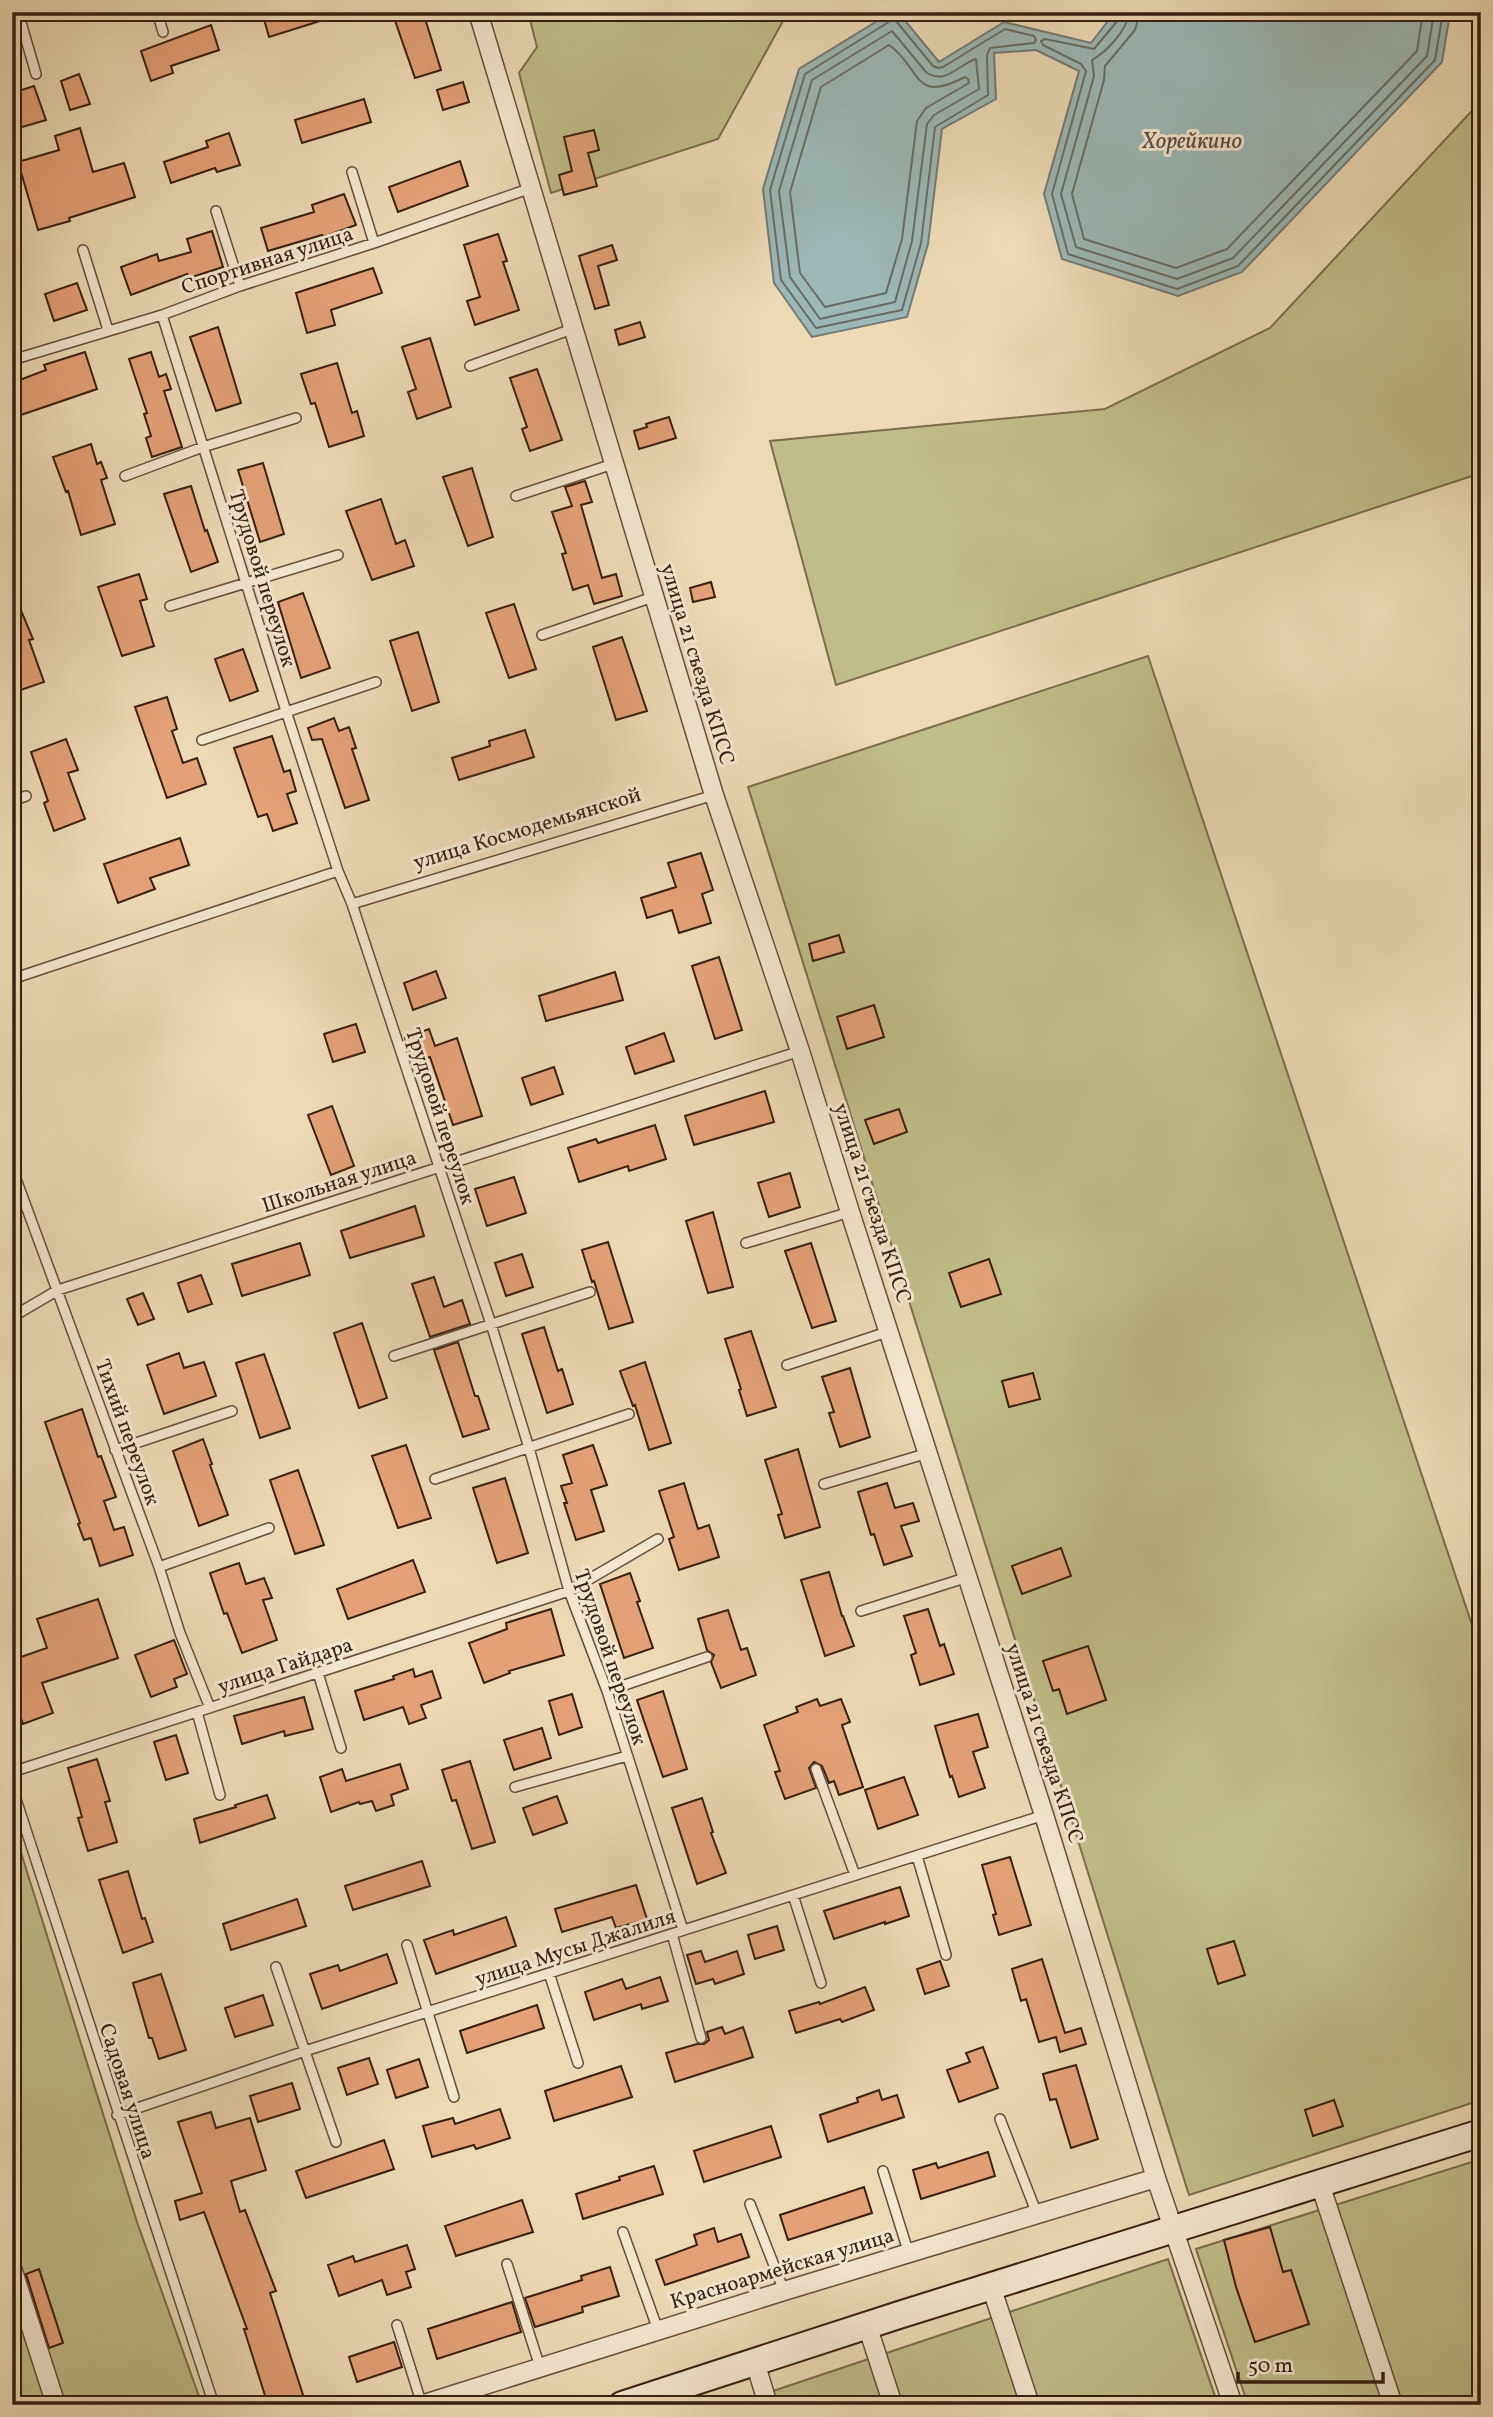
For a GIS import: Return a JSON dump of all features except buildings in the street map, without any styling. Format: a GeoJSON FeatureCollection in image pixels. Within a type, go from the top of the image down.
{"type":"FeatureCollection","features":[{"type":"Feature","properties":{"kind":"main road"},"geometry":{"type":"LineString","coordinates":[[633,2403],[867,2325],[1481,2133]]}},
{"type":"Feature","properties":{"kind":"street","name":"улица 21 съезда КПСС"},"geometry":{"type":"LineString","coordinates":[[478,12],[714,795],[890,1331],[1156,2178],[1233,2405]]}},
{"type":"Feature","properties":{"kind":"street","name":"Красноармейская улица"},"geometry":{"type":"LineString","coordinates":[[422,2405],[1156,2178]]}},
{"type":"Feature","properties":{"kind":"street"},"geometry":{"type":"LineString","coordinates":[[1320,2184],[1393,2405]]}},
{"type":"Feature","properties":{"kind":"street"},"geometry":{"type":"LineString","coordinates":[[12,2268],[56,2405]]}},
{"type":"Feature","properties":{"kind":"street"},"geometry":{"type":"LineString","coordinates":[[991,2286],[1030,2405]]}},
{"type":"Feature","properties":{"kind":"street"},"geometry":{"type":"LineString","coordinates":[[867,2325],[893,2405]]}},
{"type":"Feature","properties":{"kind":"street"},"geometry":{"type":"LineString","coordinates":[[755,2362],[768,2405]]}},
{"type":"Feature","properties":{"kind":"lane"},"geometry":{"type":"LineString","coordinates":[[18,12],[36,74]]}},
{"type":"Feature","properties":{"kind":"lane"},"geometry":{"type":"LineString","coordinates":[[157,12],[163,32]]}},
{"type":"Feature","properties":{"kind":"lane"},"geometry":{"type":"LineString","coordinates":[[352,172],[374,243]]}},
{"type":"Feature","properties":{"kind":"lane","name":"Спортивная улица"},"geometry":{"type":"LineString","coordinates":[[12,360],[162,315],[531,188]]}},
{"type":"Feature","properties":{"kind":"lane"},"geometry":{"type":"LineString","coordinates":[[216,211],[240,286]]}},
{"type":"Feature","properties":{"kind":"lane"},"geometry":{"type":"LineString","coordinates":[[83,250],[108,330]]}},
{"type":"Feature","properties":{"kind":"lane","name":"Трудовой переулок"},"geometry":{"type":"LineString","coordinates":[[162,315],[286,712],[491,1324],[569,1591],[607,1691],[683,1930]]}},
{"type":"Feature","properties":{"kind":"lane"},"geometry":{"type":"LineString","coordinates":[[470,366],[572,329]]}},
{"type":"Feature","properties":{"kind":"lane"},"geometry":{"type":"LineString","coordinates":[[125,476],[203,447],[296,418]]}},
{"type":"Feature","properties":{"kind":"lane"},"geometry":{"type":"LineString","coordinates":[[516,496],[613,464]]}},
{"type":"Feature","properties":{"kind":"lane"},"geometry":{"type":"LineString","coordinates":[[170,606],[338,555]]}},
{"type":"Feature","properties":{"kind":"lane"},"geometry":{"type":"LineString","coordinates":[[542,635],[653,597]]}},
{"type":"Feature","properties":{"kind":"lane"},"geometry":{"type":"LineString","coordinates":[[202,740],[376,682]]}},
{"type":"Feature","properties":{"kind":"lane","name":"улица Космодемьянской"},"geometry":{"type":"LineString","coordinates":[[352,904],[714,795]]}},
{"type":"Feature","properties":{"kind":"lane"},"geometry":{"type":"LineString","coordinates":[[12,801],[26,796]]}},
{"type":"Feature","properties":{"kind":"lane"},"geometry":{"type":"LineString","coordinates":[[12,979],[338,871]]}},
{"type":"Feature","properties":{"kind":"lane","name":"Школьная улица"},"geometry":{"type":"LineString","coordinates":[[14,1318],[58,1290],[800,1051]]}},
{"type":"Feature","properties":{"kind":"lane","name":"Тихий переулок"},"geometry":{"type":"LineString","coordinates":[[12,1168],[159,1567],[180,1633],[210,1708]]}},
{"type":"Feature","properties":{"kind":"lane"},"geometry":{"type":"LineString","coordinates":[[746,1243],[850,1212]]}},
{"type":"Feature","properties":{"kind":"lane"},"geometry":{"type":"LineString","coordinates":[[394,1356],[590,1292]]}},
{"type":"Feature","properties":{"kind":"lane"},"geometry":{"type":"LineString","coordinates":[[787,1365],[890,1331]]}},
{"type":"Feature","properties":{"kind":"lane"},"geometry":{"type":"LineString","coordinates":[[115,1450],[232,1411]]}},
{"type":"Feature","properties":{"kind":"lane"},"geometry":{"type":"LineString","coordinates":[[435,1479],[629,1415]]}},
{"type":"Feature","properties":{"kind":"lane"},"geometry":{"type":"LineString","coordinates":[[824,1484],[928,1453]]}},
{"type":"Feature","properties":{"kind":"lane"},"geometry":{"type":"LineString","coordinates":[[159,1567],[269,1528]]}},
{"type":"Feature","properties":{"kind":"lane","name":"улица Гайдара"},"geometry":{"type":"LineString","coordinates":[[12,1772],[569,1591],[658,1539]]}},
{"type":"Feature","properties":{"kind":"lane"},"geometry":{"type":"LineString","coordinates":[[861,1611],[968,1577]]}},
{"type":"Feature","properties":{"kind":"lane"},"geometry":{"type":"LineString","coordinates":[[607,1691],[707,1657]]}},
{"type":"Feature","properties":{"kind":"lane"},"geometry":{"type":"LineString","coordinates":[[318,1673],[341,1748]]}},
{"type":"Feature","properties":{"kind":"lane"},"geometry":{"type":"LineString","coordinates":[[197,1712],[220,1796]]}},
{"type":"Feature","properties":{"kind":"lane"},"geometry":{"type":"LineString","coordinates":[[516,1787],[627,1756]]}},
{"type":"Feature","properties":{"kind":"lane"},"geometry":{"type":"LineString","coordinates":[[816,1769],[855,1875]]}},
{"type":"Feature","properties":{"kind":"lane","name":"Садовая улица"},"geometry":{"type":"LineString","coordinates":[[12,1787],[117,2115],[214,2405]]}},
{"type":"Feature","properties":{"kind":"lane","name":"улица Мусы Джалиля"},"geometry":{"type":"LineString","coordinates":[[117,2115],[305,2051],[428,2014],[1044,1815]]}},
{"type":"Feature","properties":{"kind":"lane"},"geometry":{"type":"LineString","coordinates":[[917,1856],[946,1955]]}},
{"type":"Feature","properties":{"kind":"lane"},"geometry":{"type":"LineString","coordinates":[[793,1895],[821,1983]]}},
{"type":"Feature","properties":{"kind":"lane"},"geometry":{"type":"LineString","coordinates":[[672,1934],[701,2038]]}},
{"type":"Feature","properties":{"kind":"lane"},"geometry":{"type":"LineString","coordinates":[[407,1945],[454,2097]]}},
{"type":"Feature","properties":{"kind":"lane"},"geometry":{"type":"LineString","coordinates":[[276,1967],[336,2142]]}},
{"type":"Feature","properties":{"kind":"lane"},"geometry":{"type":"LineString","coordinates":[[549,1973],[578,2063]]}},
{"type":"Feature","properties":{"kind":"lane"},"geometry":{"type":"LineString","coordinates":[[1000,2119],[1037,2214]]}},
{"type":"Feature","properties":{"kind":"lane"},"geometry":{"type":"LineString","coordinates":[[883,2171],[909,2254]]}},
{"type":"Feature","properties":{"kind":"lane"},"geometry":{"type":"LineString","coordinates":[[750,2204],[784,2291]]}},
{"type":"Feature","properties":{"kind":"lane"},"geometry":{"type":"LineString","coordinates":[[623,2232],[658,2330]]}},
{"type":"Feature","properties":{"kind":"lane"},"geometry":{"type":"LineString","coordinates":[[507,2264],[540,2367]]}},
{"type":"Feature","properties":{"kind":"lane"},"geometry":{"type":"LineString","coordinates":[[397,2325],[422,2405]]}},
{"type":"Feature","properties":{"kind":"shaded area"},"geometry":{"type":"Polygon","coordinates":[[[528,12],[788,12],[718,139],[551,193],[519,73],[537,47],[528,12]]]}},
{"type":"Feature","properties":{"kind":"shaded area"},"geometry":{"type":"Polygon","coordinates":[[[1481,101],[1481,473],[836,685],[770,441],[1105,409],[1270,328],[1481,101]]]}},
{"type":"Feature","properties":{"kind":"shaded area"},"geometry":{"type":"Polygon","coordinates":[[[1148,656],[1481,1652],[1481,2100],[1189,2195],[748,787],[1148,656]]]}},
{"type":"Feature","properties":{"kind":"shaded area"},"geometry":{"type":"Polygon","coordinates":[[[12,1824],[137,2222],[202,2405],[12,2405],[12,1824]]]}},
{"type":"Feature","properties":{"kind":"shaded area"},"geometry":{"type":"Polygon","coordinates":[[[1481,2159],[1481,2405],[1248,2405],[1196,2249],[1481,2159]]]}},
{"type":"Feature","properties":{"kind":"shaded area"},"geometry":{"type":"Polygon","coordinates":[[[1168,2259],[1218,2405],[731,2405],[1168,2259]]]}},
{"type":"Feature","properties":{"kind":"water","name":"Хорейкино"},"geometry":{"type":"Polygon","coordinates":[[[892,12],[898,12],[939,62],[1004,22],[1091,43],[1115,12],[1450,13],[1442,62],[1242,272],[1178,296],[1062,259],[1044,194],[1079,71],[1036,50],[994,53],[996,99],[942,129],[928,244],[907,317],[812,337],[774,283],[763,189],[799,69],[892,12]]]}}]}
